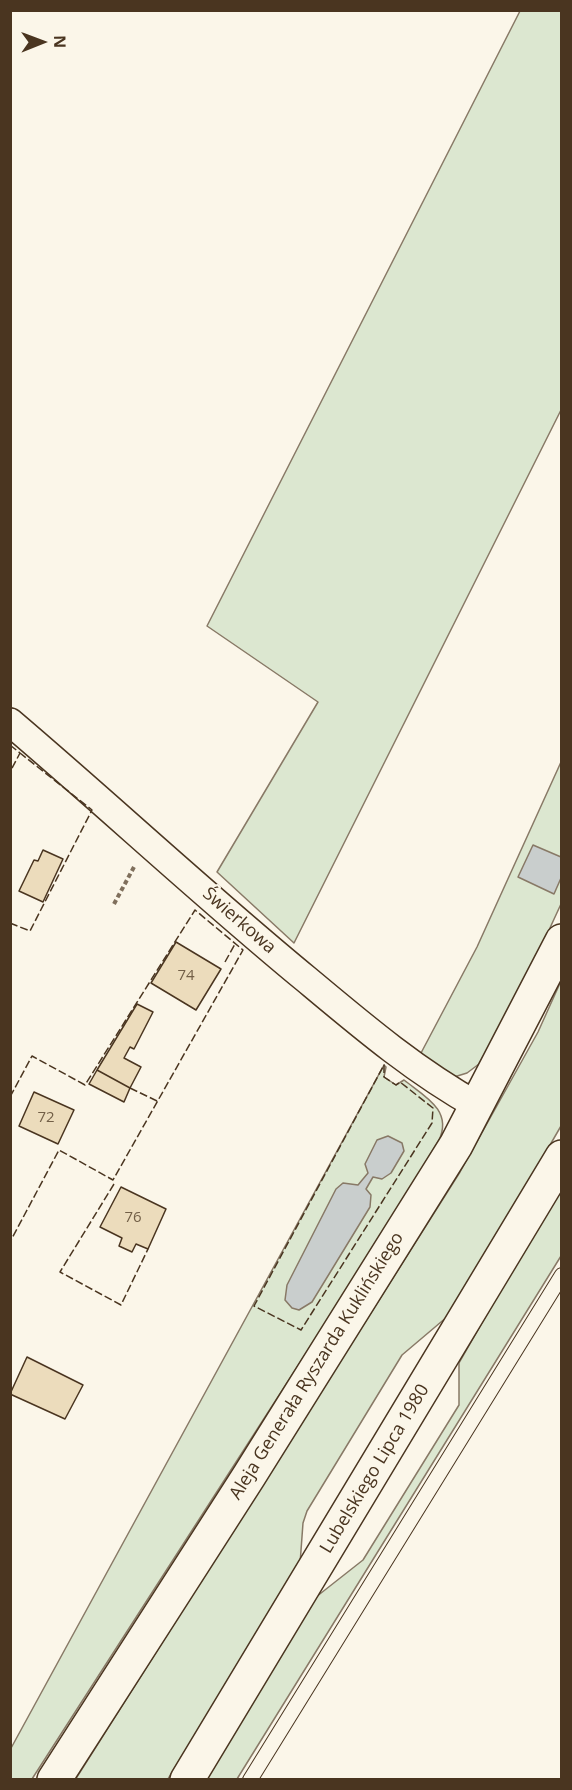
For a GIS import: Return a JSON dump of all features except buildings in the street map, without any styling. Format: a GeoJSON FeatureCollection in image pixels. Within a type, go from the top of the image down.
{"type":"FeatureCollection","features":[{"type":"Feature","properties":{"kind":"street","name":"Świerkowa"},"geometry":{"type":"LineString","coordinates":[[10,722],[149,840],[247,930],[393,1051],[478,1106]]}},
{"type":"Feature","properties":{"kind":"street","name":"Aleja Generała Ryszarda Kuklińskiego"},"geometry":{"type":"LineString","coordinates":[[54,1779],[249,1476],[478,1106],[561,941]]}},
{"type":"Feature","properties":{"kind":"street","name":"Lubelskiego Lipca 1980"},"geometry":{"type":"LineString","coordinates":[[187,1779],[561,1157]]}},
{"type":"Feature","properties":{"kind":"lane"},"geometry":{"type":"LineString","coordinates":[[250,1779],[561,1275]]}},
{"type":"Feature","properties":{"kind":"path"},"geometry":{"type":"LineString","coordinates":[[114,904],[149,840]]}},
{"type":"Feature","properties":{"kind":"green space"},"geometry":{"type":"Polygon","coordinates":[[[520,11],[561,11],[561,410],[294,943],[217,872],[318,702],[207,626],[520,11]]]}},
{"type":"Feature","properties":{"kind":"green space"},"geometry":{"type":"Polygon","coordinates":[[[561,762],[561,904],[508,1019],[479,1064],[467,1073],[454,1077],[441,1071],[421,1053],[477,947],[561,762]]]}},
{"type":"Feature","properties":{"kind":"green space"},"geometry":{"type":"Polygon","coordinates":[[[561,981],[561,1126],[454,1311],[402,1355],[307,1511],[303,1523],[300,1564],[168,1779],[75,1780],[460,1172],[538,1032],[561,981]]]}},
{"type":"Feature","properties":{"kind":"green space"},"geometry":{"type":"Polygon","coordinates":[[[384,1065],[386,1067],[384,1077],[396,1085],[404,1080],[434,1105],[442,1120],[439,1140],[388,1226],[32,1779],[11,1779],[10,1750],[384,1065]]]}},
{"type":"Feature","properties":{"kind":"green space"},"geometry":{"type":"Polygon","coordinates":[[[561,1185],[561,1256],[237,1779],[204,1780],[316,1597],[363,1560],[459,1405],[459,1363],[561,1185]]]}},
{"type":"Feature","properties":{"kind":"shaded area"},"geometry":{"type":"Polygon","coordinates":[[[533,845],[561,857],[561,878],[554,894],[518,877],[533,845]]]}},
{"type":"Feature","properties":{"kind":"shaded area"},"geometry":{"type":"Polygon","coordinates":[[[388,1136],[402,1143],[404,1151],[391,1173],[382,1179],[373,1177],[366,1189],[371,1195],[370,1207],[312,1302],[299,1310],[292,1308],[285,1300],[287,1285],[336,1189],[343,1183],[358,1185],[368,1173],[365,1164],[377,1140],[388,1136]]]}},
{"type":"Feature","properties":{"kind":"fence"},"geometry":{"type":"LineString","coordinates":[[10,745],[20,753],[10,772]]}},
{"type":"Feature","properties":{"kind":"fence"},"geometry":{"type":"LineString","coordinates":[[10,923],[30,931],[92,810],[20,753]]}},
{"type":"Feature","properties":{"kind":"fence"},"geometry":{"type":"LineString","coordinates":[[10,1097],[32,1056],[85,1085],[195,910],[243,950],[113,1180],[59,1150],[10,1242]]}},
{"type":"Feature","properties":{"kind":"fence"},"geometry":{"type":"LineString","coordinates":[[225,962],[235,944]]}},
{"type":"Feature","properties":{"kind":"fence"},"geometry":{"type":"LineString","coordinates":[[384,1065],[384,1077],[396,1085],[400,1082],[433,1108],[432,1123],[301,1330],[254,1306],[384,1065]]}},
{"type":"Feature","properties":{"kind":"fence"},"geometry":{"type":"LineString","coordinates":[[130,1088],[157,1101]]}},
{"type":"Feature","properties":{"kind":"fence"},"geometry":{"type":"LineString","coordinates":[[114,1184],[60,1272],[121,1305],[148,1249]]}}]}
